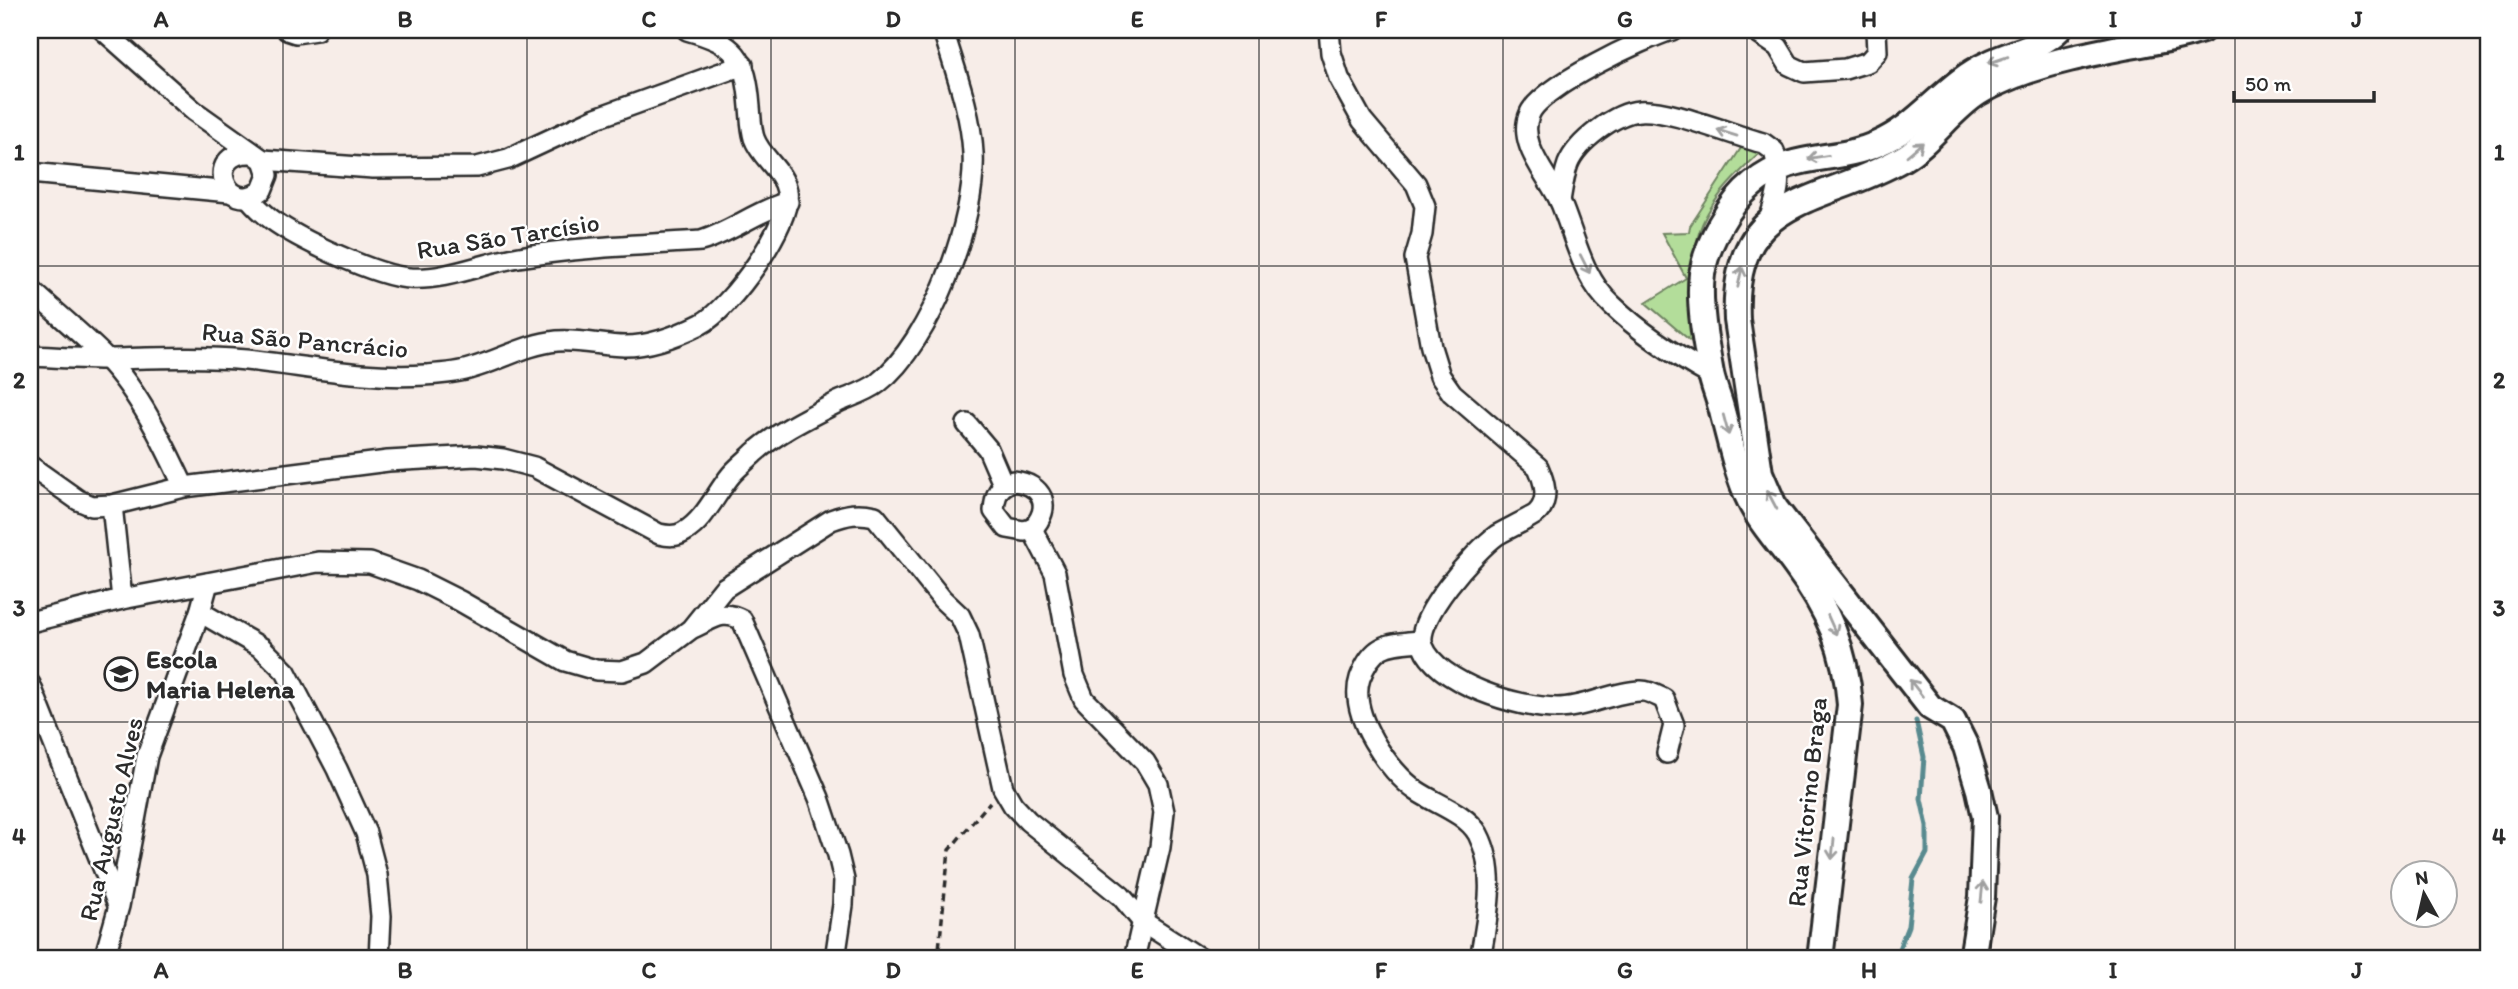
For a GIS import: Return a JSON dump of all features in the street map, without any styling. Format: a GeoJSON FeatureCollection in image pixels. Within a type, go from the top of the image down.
{"type":"FeatureCollection","features":[{"type":"Feature","properties":{"kind":"main road","name":"Rua Vitorino Braga"},"geometry":{"type":"LineString","coordinates":[[1820,959],[1850,705],[1849,684],[1836,633],[1825,609],[1756,514],[1739,474],[1712,376],[1702,297],[1702,273],[1714,239],[1731,208],[1769,171],[1800,159],[1877,145],[1906,127],[1966,76],[1989,63],[2036,45],[2058,30]]}},
{"type":"Feature","properties":{"kind":"main road"},"geometry":{"type":"LineString","coordinates":[[1972,959],[1983,884],[1985,817],[1966,747],[1953,720],[1930,707],[1775,508],[1760,472],[1737,320],[1736,301],[1741,271],[1751,245],[1769,220],[1806,198],[1857,180],[1904,158],[1977,93],[2018,75],[2202,30]]}},
{"type":"Feature","properties":{"kind":"street"},"geometry":{"type":"LineString","coordinates":[[30,173],[239,195],[256,195],[267,183],[268,175],[257,157],[194,111],[103,30]]}},
{"type":"Feature","properties":{"kind":"street"},"geometry":{"type":"LineString","coordinates":[[287,30],[296,33],[316,30]]}},
{"type":"Feature","properties":{"kind":"street"},"geometry":{"type":"LineString","coordinates":[[687,30],[711,37],[733,50],[743,65],[753,135],[760,153],[779,174],[787,189],[788,202]]}},
{"type":"Feature","properties":{"kind":"street"},"geometry":{"type":"LineString","coordinates":[[30,467],[78,500],[92,506],[112,505],[184,486],[388,461],[477,456],[534,467],[659,534],[671,537],[683,534],[695,524],[732,475],[758,450],[807,417],[877,384],[898,363],[928,317],[955,257],[968,212],[974,155],[970,125],[943,30]]}},
{"type":"Feature","properties":{"kind":"street"},"geometry":{"type":"LineString","coordinates":[[1329,30],[1331,53],[1339,78],[1362,120],[1416,184],[1425,206],[1422,234],[1415,258],[1440,376],[1452,393],[1538,467],[1545,484],[1544,501],[1538,513],[1515,524],[1479,550],[1431,614],[1424,626],[1421,641],[1427,655],[1439,668],[1467,685],[1529,706],[1558,709],[1642,690],[1664,699],[1674,725],[1667,752]]}},
{"type":"Feature","properties":{"kind":"street"},"geometry":{"type":"LineString","coordinates":[[1672,30],[1640,41],[1548,94],[1530,113],[1527,136],[1534,157],[1560,201],[1585,268],[1609,303],[1670,352],[1712,376]]}},
{"type":"Feature","properties":{"kind":"street"},"geometry":{"type":"LineString","coordinates":[[1753,30],[1778,47],[1789,65],[1804,72],[1845,69],[1868,62],[1877,52],[1877,36]]}},
{"type":"Feature","properties":{"kind":"street"},"geometry":{"type":"LineString","coordinates":[[239,195],[224,184],[223,174],[225,164],[241,153],[257,157],[373,168],[477,167],[508,159],[596,118],[743,65]]}},
{"type":"Feature","properties":{"kind":"street"},"geometry":{"type":"LineString","coordinates":[[1560,201],[1568,163],[1580,148],[1598,128],[1638,111],[1664,114],[1763,143],[1774,151],[1778,168],[1778,195],[1769,220]]}},
{"type":"Feature","properties":{"kind":"street","name":"Rua São Tarcísio"},"geometry":{"type":"LineString","coordinates":[[239,195],[270,219],[343,257],[408,278],[431,277],[568,250],[701,241],[718,236],[768,208],[788,202]]}},
{"type":"Feature","properties":{"kind":"street","name":"Rua São Pancrácio"},"geometry":{"type":"LineString","coordinates":[[30,356],[107,359],[178,356],[246,360],[371,375],[424,375],[470,369],[524,348],[557,341],[626,346],[662,340],[704,323],[727,304],[782,224],[788,202]]}},
{"type":"Feature","properties":{"kind":"street"},"geometry":{"type":"LineString","coordinates":[[30,289],[107,359],[162,439],[184,486]]}},
{"type":"Feature","properties":{"kind":"street"},"geometry":{"type":"LineString","coordinates":[[967,424],[988,449],[1003,484]]}},
{"type":"Feature","properties":{"kind":"street"},"geometry":{"type":"LineString","coordinates":[[1023,482],[1038,490],[1043,506],[1037,524],[1032,529],[1024,531],[1007,528],[997,516],[994,511],[996,494],[1003,484],[1023,482]]}},
{"type":"Feature","properties":{"kind":"street"},"geometry":{"type":"LineString","coordinates":[[112,505],[122,599]]}},
{"type":"Feature","properties":{"kind":"street"},"geometry":{"type":"LineString","coordinates":[[691,629],[724,588],[831,520],[845,514],[875,516],[960,617],[969,635],[1003,788],[1013,805],[1028,821],[1121,896],[1142,921],[1201,959]]}},
{"type":"Feature","properties":{"kind":"street"},"geometry":{"type":"LineString","coordinates":[[1032,529],[1055,573],[1074,675],[1084,699],[1145,762],[1158,784],[1164,812],[1160,846],[1134,959]]}},
{"type":"Feature","properties":{"kind":"street"},"geometry":{"type":"LineString","coordinates":[[30,622],[122,599],[318,562],[370,563],[418,580],[565,661],[596,670],[622,671],[646,663],[691,629],[719,615],[732,614],[742,620],[819,798],[838,855],[844,880],[835,959]]}},
{"type":"Feature","properties":{"kind":"street","name":"Rua Augusto Alves"},"geometry":{"type":"LineString","coordinates":[[104,959],[119,906],[148,756],[208,583]]}},
{"type":"Feature","properties":{"kind":"street"},"geometry":{"type":"LineString","coordinates":[[200,612],[262,648],[286,672],[337,769],[366,833],[377,875],[381,916],[379,959]]}},
{"type":"Feature","properties":{"kind":"street"},"geometry":{"type":"LineString","coordinates":[[1421,641],[1385,644],[1370,656],[1358,687],[1359,708],[1370,736],[1390,765],[1415,790],[1460,816],[1476,830],[1485,849],[1489,892],[1480,959]]}},
{"type":"Feature","properties":{"kind":"street"},"geometry":{"type":"LineString","coordinates":[[30,684],[119,906]]}},
{"type":"Feature","properties":{"kind":"path"},"geometry":{"type":"LineString","coordinates":[[938,959],[949,850],[1003,788]]}},
{"type":"Feature","properties":{"kind":"green space"},"geometry":{"type":"Polygon","coordinates":[[[1743,145],[1760,153],[1717,198],[1705,217],[1698,237],[1694,281],[1698,341],[1693,343],[1646,303],[1686,278],[1662,233],[1689,232],[1690,226],[1743,145]]]}},
{"type":"Feature","properties":{"kind":"waterway"},"geometry":{"type":"LineString","coordinates":[[1895,959],[1908,926],[1913,879],[1927,853],[1927,826],[1921,799],[1924,757],[1916,721]]}},
{"type":"Feature","properties":{"kind":"place","name":"Escola Maria Helena"},"geometry":{"type":"Point","coordinates":[121,674]}}]}
